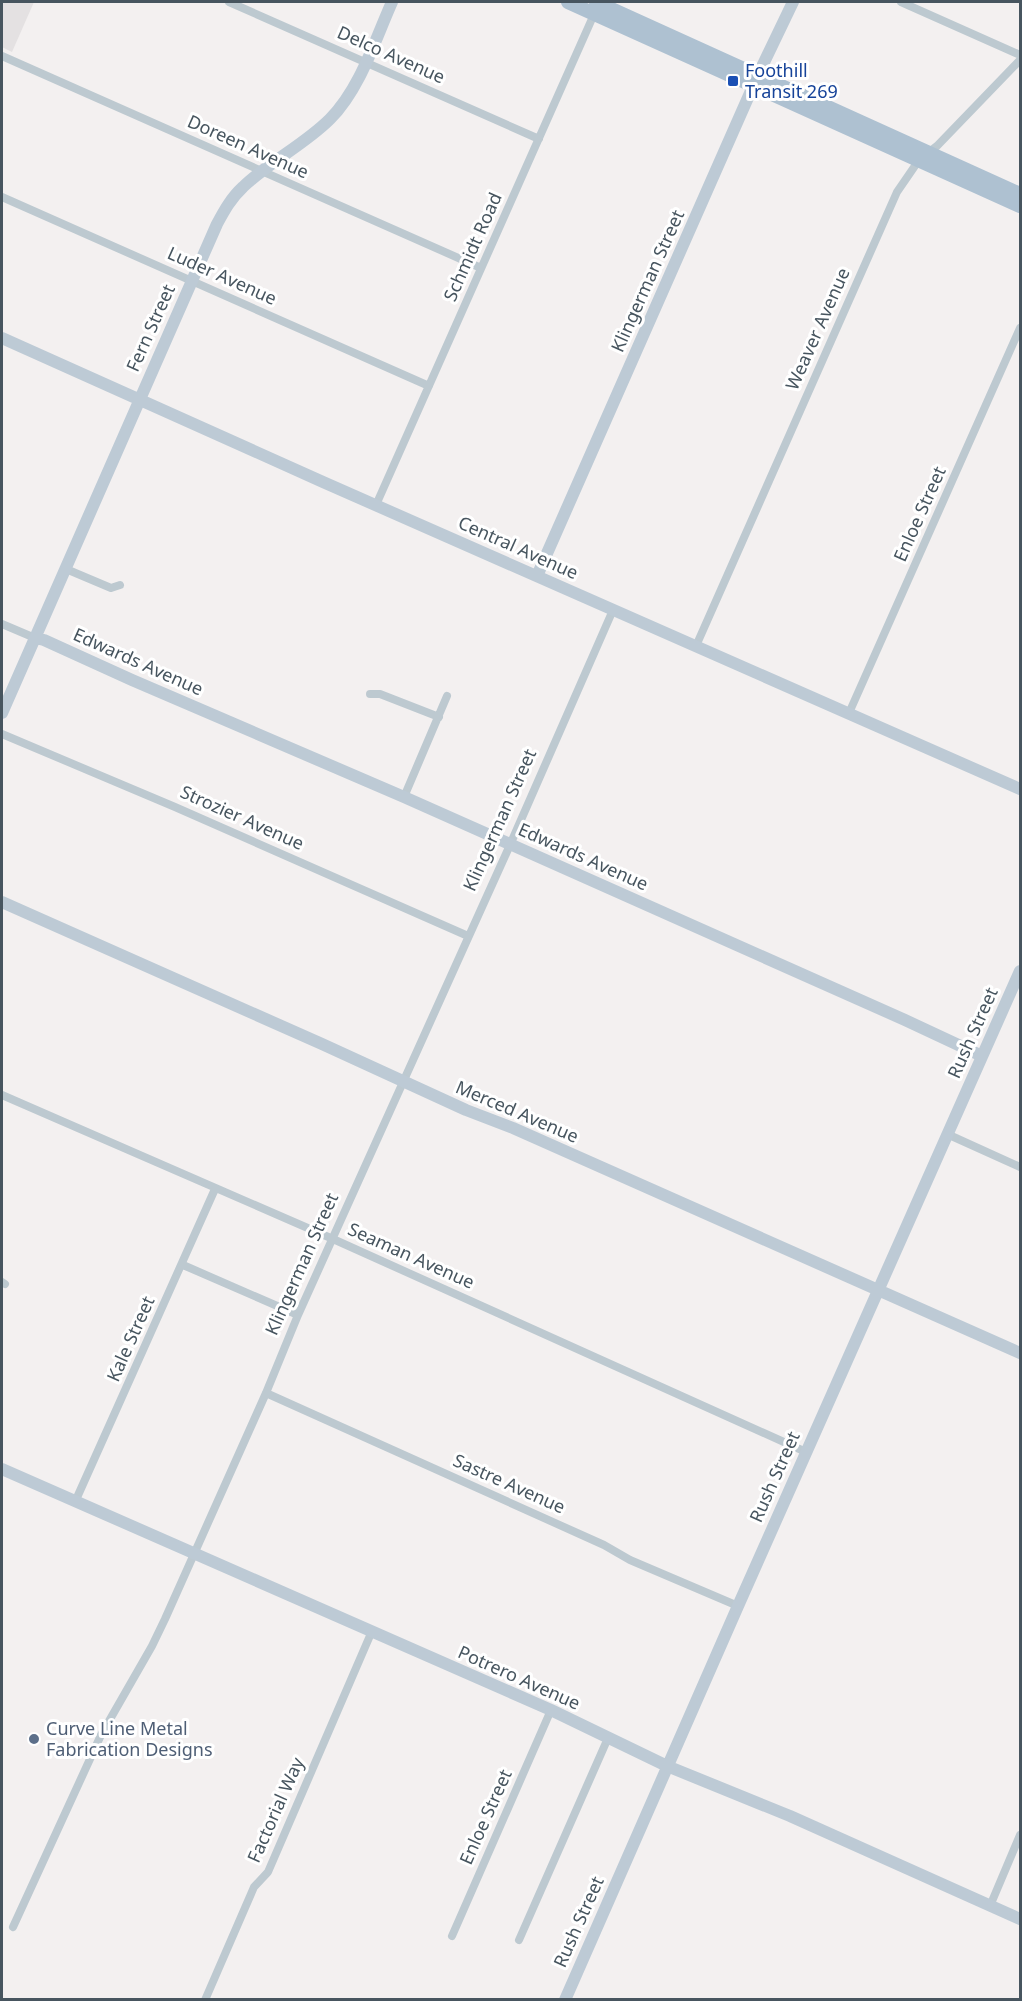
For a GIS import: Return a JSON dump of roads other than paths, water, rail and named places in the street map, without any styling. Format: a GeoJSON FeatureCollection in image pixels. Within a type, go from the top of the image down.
{"type":"FeatureCollection","features":[{"type":"Feature","properties":{"kind":"main road"},"geometry":{"type":"LineString","coordinates":[[568,2],[597,5],[924,156],[1020,194]]}},
{"type":"Feature","properties":{"kind":"main road"},"geometry":{"type":"LineString","coordinates":[[924,156],[1020,206]]}},
{"type":"Feature","properties":{"kind":"street","name":"Delco Avenue"},"geometry":{"type":"LineString","coordinates":[[229,2],[539,139]]}},
{"type":"Feature","properties":{"kind":"street","name":"Fern Street"},"geometry":{"type":"LineString","coordinates":[[2,713],[139,399],[228,203],[242,187],[328,121],[343,106],[355,87],[392,2]]}},
{"type":"Feature","properties":{"kind":"street","name":"Klingerman Street"},"geometry":{"type":"LineString","coordinates":[[537,576],[756,80],[793,2]]}},
{"type":"Feature","properties":{"kind":"street"},"geometry":{"type":"LineString","coordinates":[[901,2],[1020,55]]}},
{"type":"Feature","properties":{"kind":"street","name":"Schmidt Road"},"geometry":{"type":"LineString","coordinates":[[376,505],[597,5]]}},
{"type":"Feature","properties":{"kind":"street","name":"Doreen Avenue"},"geometry":{"type":"LineString","coordinates":[[2,56],[481,268]]}},
{"type":"Feature","properties":{"kind":"street","name":"Weaver Avenue"},"geometry":{"type":"LineString","coordinates":[[696,646],[883,221],[901,185],[924,156],[1020,60]]}},
{"type":"Feature","properties":{"kind":"street","name":"Luder Avenue"},"geometry":{"type":"LineString","coordinates":[[2,197],[429,386]]}},
{"type":"Feature","properties":{"kind":"street","name":"Enloe Street"},"geometry":{"type":"LineString","coordinates":[[849,713],[1020,328]]}},
{"type":"Feature","properties":{"kind":"street","name":"Central Avenue"},"geometry":{"type":"LineString","coordinates":[[2,338],[1020,789]]}},
{"type":"Feature","properties":{"kind":"street"},"geometry":{"type":"LineString","coordinates":[[66,568],[111,588],[120,585]]}},
{"type":"Feature","properties":{"kind":"street","name":"Klingerman Street"},"geometry":{"type":"LineString","coordinates":[[13,1927],[101,1736],[152,1646],[195,1553],[266,1394],[298,1315],[510,845],[613,610]]}},
{"type":"Feature","properties":{"kind":"street"},"geometry":{"type":"LineString","coordinates":[[2,624],[35,638]]}},
{"type":"Feature","properties":{"kind":"street","name":"Edwards Avenue"},"geometry":{"type":"LineString","coordinates":[[35,638],[404,797],[982,1056]]}},
{"type":"Feature","properties":{"kind":"street"},"geometry":{"type":"LineString","coordinates":[[370,694],[380,694],[439,717]]}},
{"type":"Feature","properties":{"kind":"street"},"geometry":{"type":"LineString","coordinates":[[404,797],[447,696]]}},
{"type":"Feature","properties":{"kind":"street","name":"Strozier Avenue"},"geometry":{"type":"LineString","coordinates":[[2,734],[468,936]]}},
{"type":"Feature","properties":{"kind":"street","name":"Merced Avenue"},"geometry":{"type":"LineString","coordinates":[[2,902],[306,1036],[466,1110],[513,1128],[1020,1353]]}},
{"type":"Feature","properties":{"kind":"street","name":"Rush Street"},"geometry":{"type":"LineString","coordinates":[[565,2000],[1020,970]]}},
{"type":"Feature","properties":{"kind":"street","name":"Seaman Avenue"},"geometry":{"type":"LineString","coordinates":[[2,1095],[333,1239],[806,1452]]}},
{"type":"Feature","properties":{"kind":"street"},"geometry":{"type":"LineString","coordinates":[[947,1134],[1020,1167]]}},
{"type":"Feature","properties":{"kind":"street","name":"Kale Street"},"geometry":{"type":"LineString","coordinates":[[75,1502],[183,1265],[215,1189]]}},
{"type":"Feature","properties":{"kind":"street"},"geometry":{"type":"LineString","coordinates":[[183,1265],[298,1315]]}},
{"type":"Feature","properties":{"kind":"street","name":"Sastre Avenue"},"geometry":{"type":"LineString","coordinates":[[266,1394],[589,1538],[630,1560],[738,1606]]}},
{"type":"Feature","properties":{"kind":"street","name":"Potrero Avenue"},"geometry":{"type":"LineString","coordinates":[[2,1469],[551,1710],[667,1766],[790,1816],[1020,1919]]}},
{"type":"Feature","properties":{"kind":"street","name":"Factorial Way"},"geometry":{"type":"LineString","coordinates":[[206,2000],[254,1887],[268,1872],[372,1631]]}},
{"type":"Feature","properties":{"kind":"street","name":"Enloe Street"},"geometry":{"type":"LineString","coordinates":[[452,1936],[551,1710]]}},
{"type":"Feature","properties":{"kind":"street"},"geometry":{"type":"LineString","coordinates":[[519,1940],[608,1738]]}},
{"type":"Feature","properties":{"kind":"street"},"geometry":{"type":"LineString","coordinates":[[990,1906],[1020,1834]]}},
{"type":"Feature","properties":{"kind":"place","name":"Foothill Transit 269"},"geometry":{"type":"Point","coordinates":[733,81]}},
{"type":"Feature","properties":{"kind":"place","name":"Curve Line Metal Fabrication Designs"},"geometry":{"type":"Point","coordinates":[34,1739]}}]}
